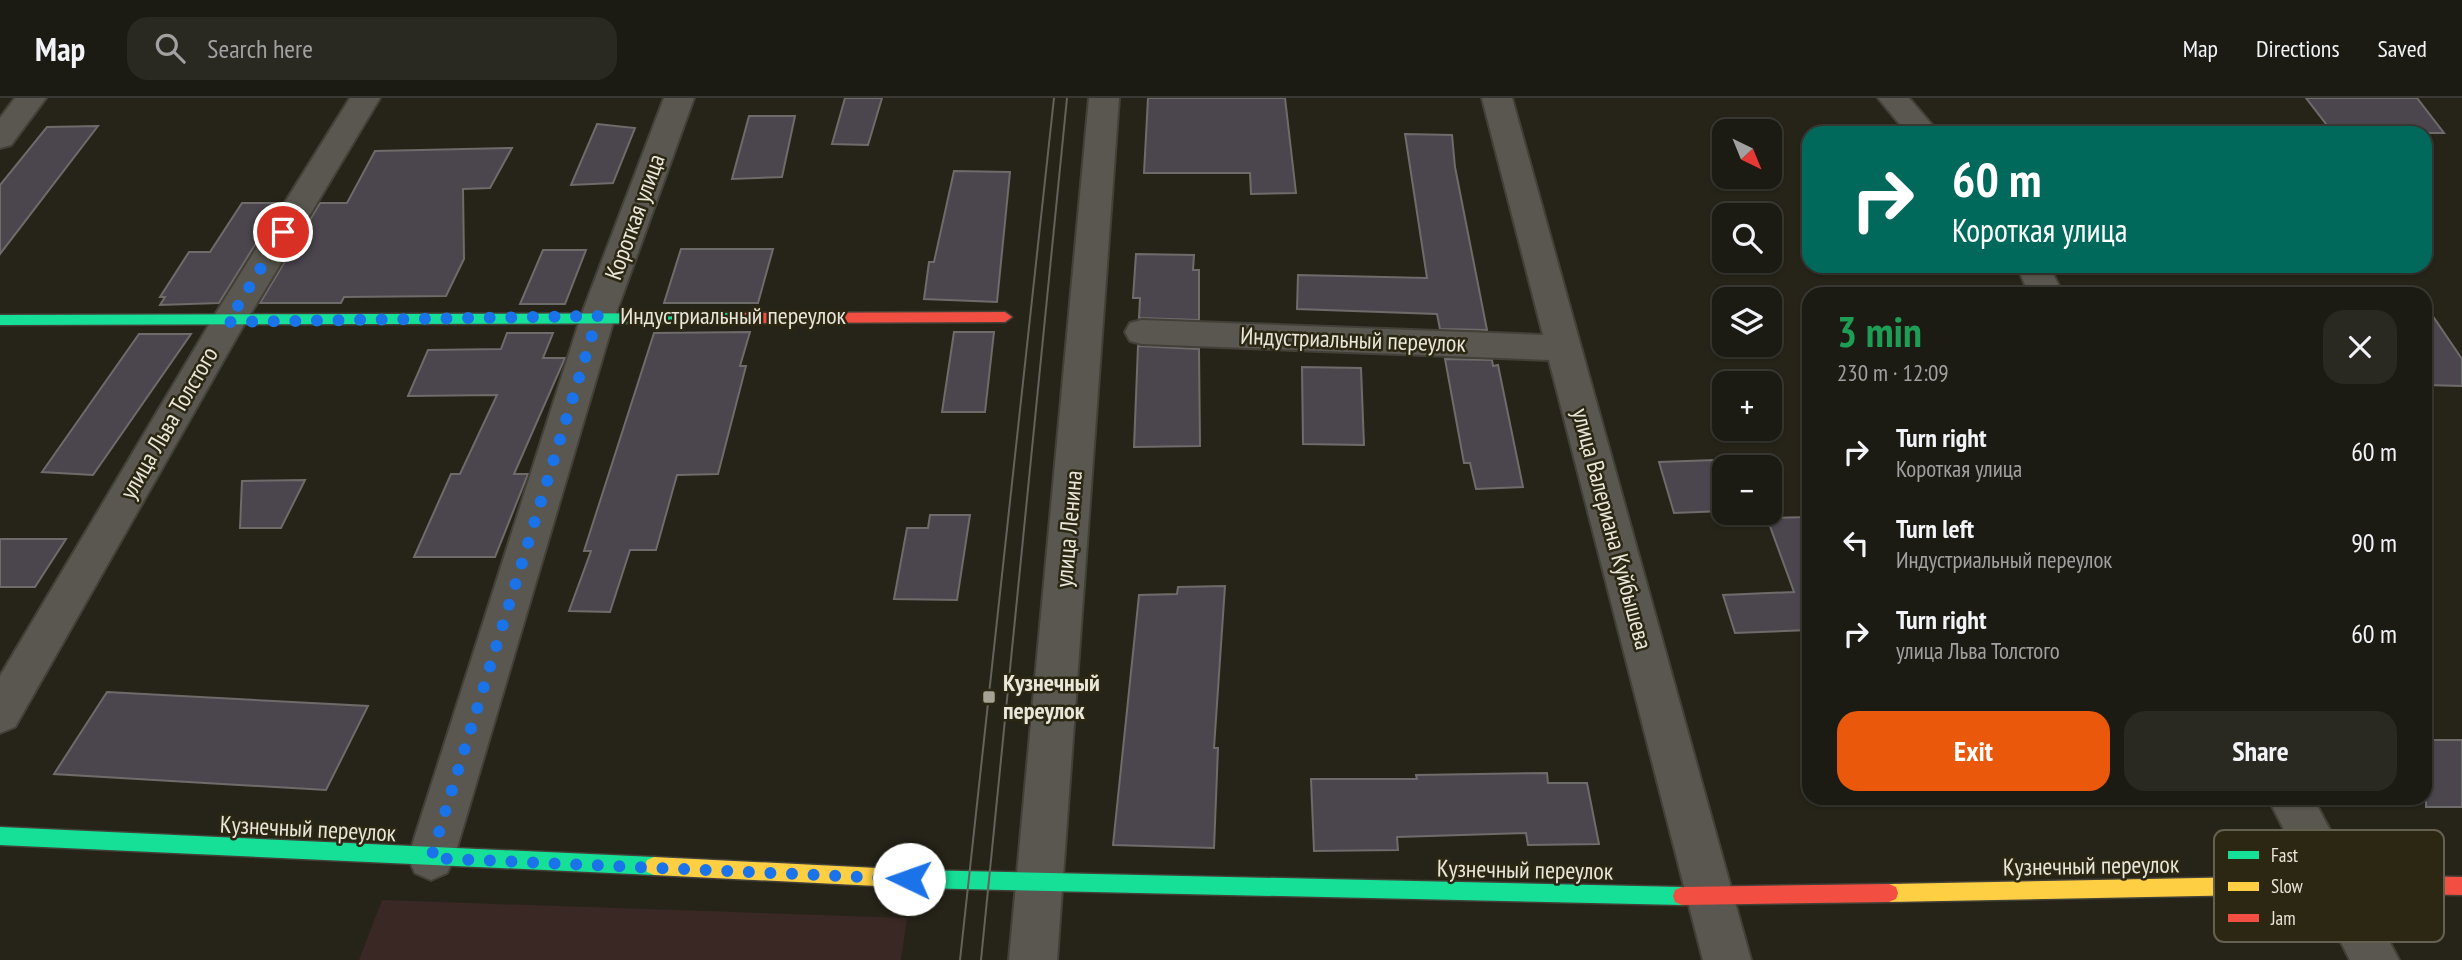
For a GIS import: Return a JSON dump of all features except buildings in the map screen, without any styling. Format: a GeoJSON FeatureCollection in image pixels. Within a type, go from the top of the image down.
{"type":"FeatureCollection","features":[{"type":"Feature","properties":{"kind":"street"},"geometry":{"type":"LineString","coordinates":[[0,138],[31,98]]}},
{"type":"Feature","properties":{"kind":"street","name":"улица Льва Толстого"},"geometry":{"type":"LineString","coordinates":[[0,714],[228,322],[365,98]]}},
{"type":"Feature","properties":{"kind":"street","name":"Короткая улица"},"geometry":{"type":"LineString","coordinates":[[431,858],[598,316],[679,98]]}},
{"type":"Feature","properties":{"kind":"street","name":"улица Ленина"},"geometry":{"type":"LineString","coordinates":[[1033,960],[1104,98]]}},
{"type":"Feature","properties":{"kind":"street","name":"улица Валериана Куйбышева"},"geometry":{"type":"LineString","coordinates":[[1497,98],[1727,960]]}},
{"type":"Feature","properties":{"kind":"street"},"geometry":{"type":"LineString","coordinates":[[1893,98],[1918,126]]}},
{"type":"Feature","properties":{"kind":"street","name":"Индустриальный переулок"},"geometry":{"type":"LineString","coordinates":[[0,320],[228,322],[598,316],[1005,317]]}},
{"type":"Feature","properties":{"kind":"street","name":"Индустриальный переулок"},"geometry":{"type":"LineString","coordinates":[[1142,332],[1564,348]]}},
{"type":"Feature","properties":{"kind":"street"},"geometry":{"type":"LineString","coordinates":[[2294,805],[2306,830]]}},
{"type":"Feature","properties":{"kind":"street","name":"Кузнечный переулок"},"geometry":{"type":"LineString","coordinates":[[0,836],[431,858],[1040,882],[1710,897],[2214,886]]}},
{"type":"Feature","properties":{"kind":"street","name":"Кузнечный переулок"},"geometry":{"type":"LineString","coordinates":[[2444,886],[2462,886]]}},
{"type":"Feature","properties":{"kind":"street"},"geometry":{"type":"LineString","coordinates":[[2365,942],[2375,960]]}},
{"type":"Feature","properties":{"kind":"shaded area"},"geometry":{"type":"Polygon","coordinates":[[[382,900],[907,918],[901,960],[359,960],[382,900]]]}},
{"type":"Feature","properties":{"kind":"tram line"},"geometry":{"type":"LineString","coordinates":[[960,960],[1054,98]]}},
{"type":"Feature","properties":{"kind":"tram line"},"geometry":{"type":"LineString","coordinates":[[981,960],[1067,98]]}},
{"type":"Feature","properties":{"kind":"traffic: fast"},"geometry":{"type":"LineString","coordinates":[[0,320],[743,318]]}},
{"type":"Feature","properties":{"kind":"traffic: fast"},"geometry":{"type":"LineString","coordinates":[[0,836],[654,866]]}},
{"type":"Feature","properties":{"kind":"traffic: fast"},"geometry":{"type":"LineString","coordinates":[[917,879],[1682,896]]}},
{"type":"Feature","properties":{"kind":"traffic: slow"},"geometry":{"type":"LineString","coordinates":[[654,866],[917,879]]}},
{"type":"Feature","properties":{"kind":"traffic: slow"},"geometry":{"type":"LineString","coordinates":[[1889,893],[2214,887]]}},
{"type":"Feature","properties":{"kind":"traffic: jam"},"geometry":{"type":"LineString","coordinates":[[743,318],[1005,317]]}},
{"type":"Feature","properties":{"kind":"traffic: jam"},"geometry":{"type":"LineString","coordinates":[[2444,886],[2462,886]]}},
{"type":"Feature","properties":{"kind":"traffic: jam"},"geometry":{"type":"LineString","coordinates":[[1682,896],[1889,893]]}},
{"type":"Feature","properties":{"kind":"place","name":"Кузнечный переулок"},"geometry":{"type":"Point","coordinates":[989,697]}},
{"type":"Feature","properties":{"kind":"route"},"geometry":{"type":"LineString","coordinates":[[283,232],[228,322],[598,316],[431,858],[909,879]]}}]}
